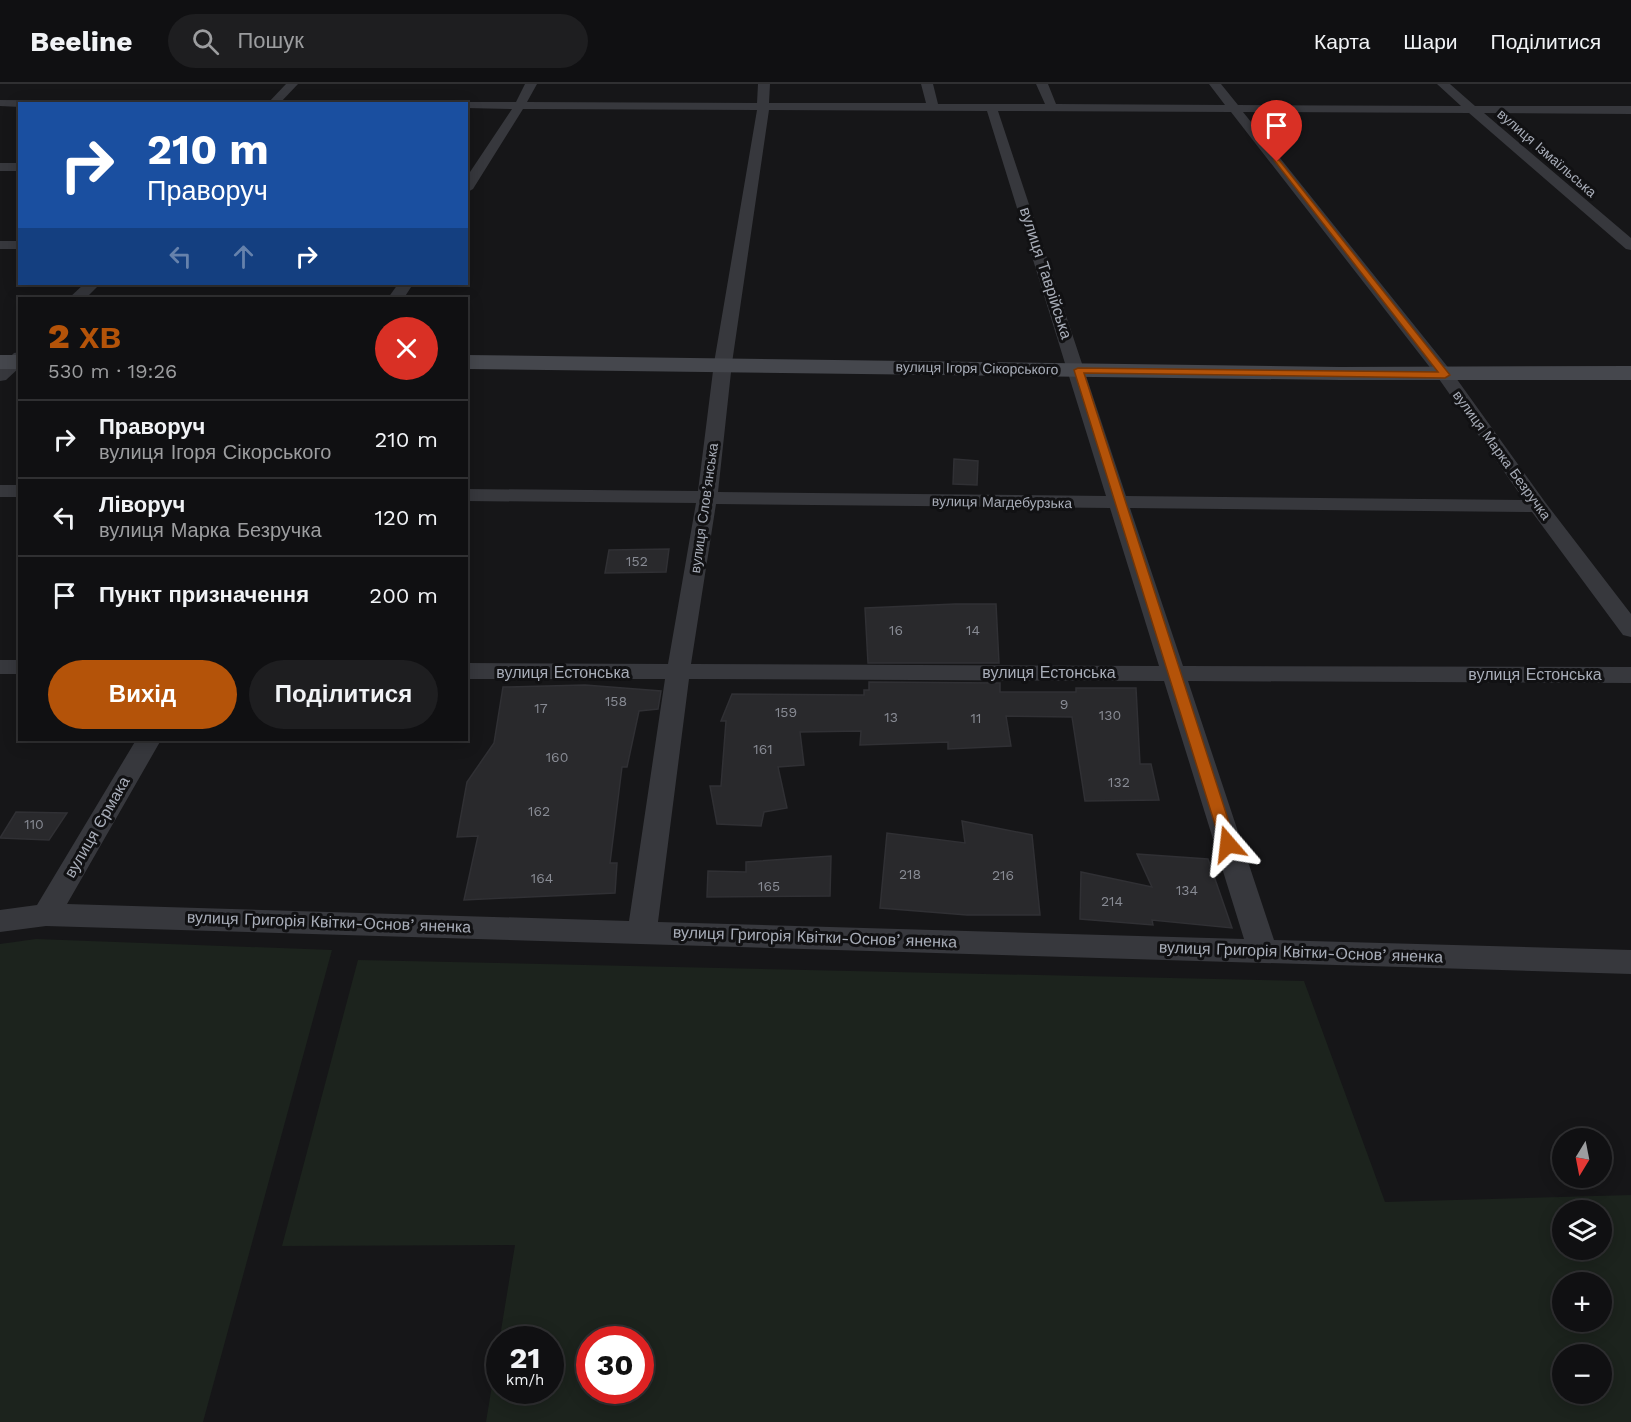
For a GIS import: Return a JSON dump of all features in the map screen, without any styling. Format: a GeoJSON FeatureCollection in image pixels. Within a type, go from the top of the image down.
{"type":"FeatureCollection","features":[{"type":"Feature","properties":{"kind":"main road","name":"вулиця Ігоря Сікорського"},"geometry":{"type":"LineString","coordinates":[[468,362],[723,363],[1445,375],[1631,373]]}},
{"type":"Feature","properties":{"kind":"street"},"geometry":{"type":"LineString","coordinates":[[274,102],[292,84]]}},
{"type":"Feature","properties":{"kind":"street"},"geometry":{"type":"LineString","coordinates":[[468,186],[531,84]]}},
{"type":"Feature","properties":{"kind":"street","name":"вулиця Слов’янська"},"geometry":{"type":"LineString","coordinates":[[642,931],[678,672],[707,498],[723,363],[765,84]]}},
{"type":"Feature","properties":{"kind":"street"},"geometry":{"type":"LineString","coordinates":[[927,84],[933,108]]}},
{"type":"Feature","properties":{"kind":"street"},"geometry":{"type":"LineString","coordinates":[[1042,84],[1052,108]]}},
{"type":"Feature","properties":{"kind":"street","name":"вулиця Марка Безручка"},"geometry":{"type":"LineString","coordinates":[[1215,84],[1445,375],[1538,506],[1631,630]]}},
{"type":"Feature","properties":{"kind":"street","name":"вулиця Ізмаїльська"},"geometry":{"type":"LineString","coordinates":[[1443,84],[1631,246]]}},
{"type":"Feature","properties":{"kind":"street"},"geometry":{"type":"LineString","coordinates":[[155,102],[170,90]]}},
{"type":"Feature","properties":{"kind":"street"},"geometry":{"type":"LineString","coordinates":[[0,103],[18,103]]}},
{"type":"Feature","properties":{"kind":"street"},"geometry":{"type":"LineString","coordinates":[[468,105],[1631,110]]}},
{"type":"Feature","properties":{"kind":"street","name":"вулиця Таврійська"},"geometry":{"type":"LineString","coordinates":[[992,109],[1078,370],[1263,952]]}},
{"type":"Feature","properties":{"kind":"street"},"geometry":{"type":"LineString","coordinates":[[0,167],[18,167]]}},
{"type":"Feature","properties":{"kind":"street"},"geometry":{"type":"LineString","coordinates":[[0,245],[18,245]]}},
{"type":"Feature","properties":{"kind":"street"},"geometry":{"type":"LineString","coordinates":[[78,297],[91,285]]}},
{"type":"Feature","properties":{"kind":"street"},"geometry":{"type":"LineString","coordinates":[[0,490],[18,491]]}},
{"type":"Feature","properties":{"kind":"street","name":"вулиця Магдебурзька"},"geometry":{"type":"LineString","coordinates":[[468,495],[1538,506]]}},
{"type":"Feature","properties":{"kind":"street"},"geometry":{"type":"LineString","coordinates":[[0,667],[18,667]]}},
{"type":"Feature","properties":{"kind":"street","name":"вулиця Естонська"},"geometry":{"type":"LineString","coordinates":[[468,671],[1631,675]]}},
{"type":"Feature","properties":{"kind":"street","name":"вулиця Єрмака"},"geometry":{"type":"LineString","coordinates":[[46,915],[147,741]]}},
{"type":"Feature","properties":{"kind":"street","name":"вулиця Григорія Квітки-Основʼяненка"},"geometry":{"type":"LineString","coordinates":[[0,921],[46,915],[1631,962]]}},
{"type":"Feature","properties":{"kind":"shaded area"},"geometry":{"type":"Polygon","coordinates":[[[36,939],[332,950],[203,1422],[0,1422],[0,944],[36,939]]]}},
{"type":"Feature","properties":{"kind":"shaded area"},"geometry":{"type":"Polygon","coordinates":[[[358,960],[1304,981],[1385,1202],[1631,1195],[1631,1422],[486,1422],[489,1404],[564,1404],[564,1326],[502,1326],[515,1245],[282,1246],[358,960]]]}},
{"type":"Feature","properties":{"kind":"building"},"geometry":{"type":"Polygon","coordinates":[[[954,459],[978,461],[977,485],[953,484],[954,459]]]}},
{"type":"Feature","properties":{"kind":"building"},"geometry":{"type":"Polygon","coordinates":[[[669,549],[666,572],[605,573],[609,550],[669,549]]]}},
{"type":"Feature","properties":{"kind":"building"},"geometry":{"type":"Polygon","coordinates":[[[996,604],[999,663],[868,663],[865,608],[996,604]]]}},
{"type":"Feature","properties":{"kind":"building"},"geometry":{"type":"Polygon","coordinates":[[[869,682],[1000,683],[1000,692],[1076,692],[1076,688],[1136,688],[1140,764],[1151,764],[1159,800],[1085,801],[1072,717],[1006,716],[1011,746],[948,749],[948,742],[860,745],[861,731],[800,732],[804,765],[778,767],[787,808],[764,812],[761,826],[717,824],[710,786],[721,786],[726,721],[721,721],[732,694],[864,695],[864,690],[869,690],[869,682]]]}},
{"type":"Feature","properties":{"kind":"building"},"geometry":{"type":"Polygon","coordinates":[[[585,685],[661,691],[658,709],[639,711],[627,767],[622,767],[610,863],[617,863],[615,893],[464,900],[478,836],[457,837],[467,782],[494,743],[503,687],[585,685]]]}},
{"type":"Feature","properties":{"kind":"building"},"geometry":{"type":"Polygon","coordinates":[[[16,812],[67,813],[49,840],[0,838],[16,812]]]}},
{"type":"Feature","properties":{"kind":"building"},"geometry":{"type":"Polygon","coordinates":[[[962,821],[1032,835],[1040,915],[967,915],[880,908],[887,833],[965,843],[962,821]]]}},
{"type":"Feature","properties":{"kind":"building"},"geometry":{"type":"Polygon","coordinates":[[[1137,854],[1208,859],[1232,928],[1152,920],[1153,925],[1080,919],[1081,872],[1152,887],[1137,854]]]}},
{"type":"Feature","properties":{"kind":"building"},"geometry":{"type":"Polygon","coordinates":[[[831,856],[830,896],[707,897],[708,871],[746,872],[746,862],[831,856]]]}},
{"type":"Feature","properties":{"kind":"route"},"geometry":{"type":"LineString","coordinates":[[1228,844],[1078,370],[1445,375],[1277,162]]}}]}
